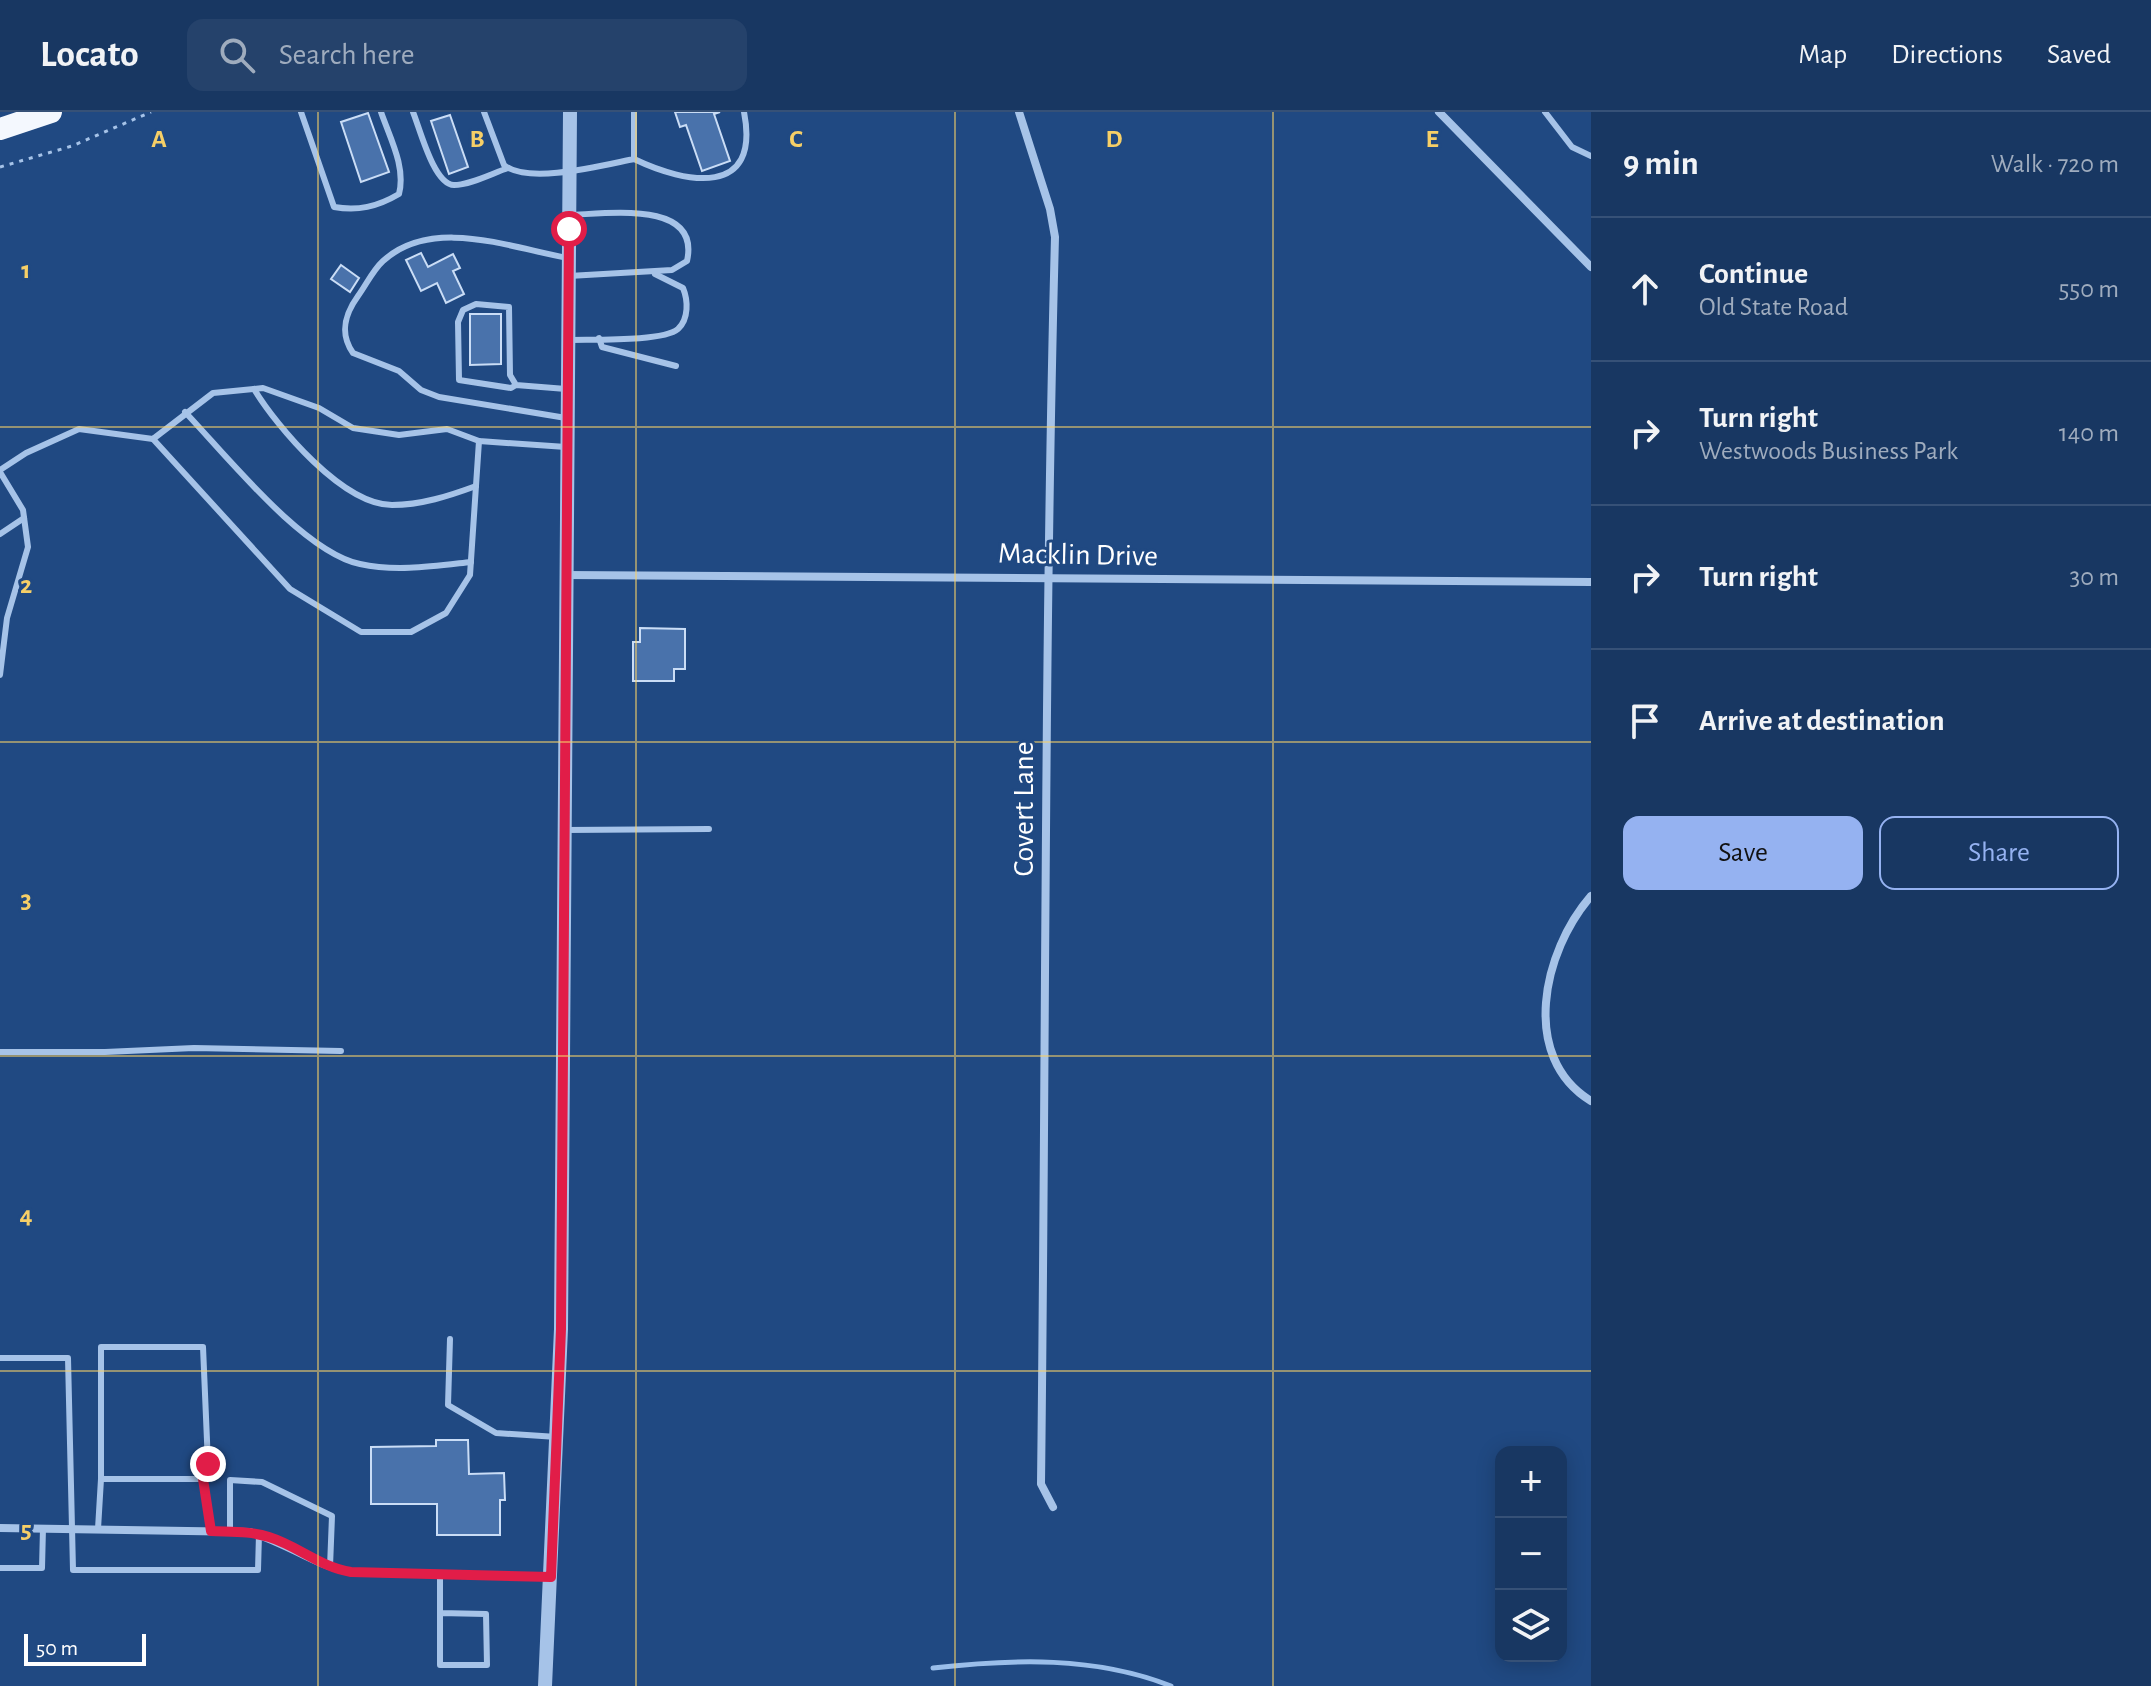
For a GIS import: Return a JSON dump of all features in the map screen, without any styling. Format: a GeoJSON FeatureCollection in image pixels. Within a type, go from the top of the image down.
{"type":"FeatureCollection","features":[{"type":"Feature","properties":{"kind":"highway"},"geometry":{"type":"LineString","coordinates":[[0,129],[51,112]]}},
{"type":"Feature","properties":{"kind":"street"},"geometry":{"type":"LineString","coordinates":[[545,1686],[562,1315],[570,112]]}},
{"type":"Feature","properties":{"kind":"street","name":"Covert Lane"},"geometry":{"type":"LineString","coordinates":[[1019,112],[1050,209],[1055,237],[1046,578],[1047,909],[1041,1484],[1053,1507]]}},
{"type":"Feature","properties":{"kind":"street"},"geometry":{"type":"LineString","coordinates":[[1439,112],[1591,267]]}},
{"type":"Feature","properties":{"kind":"street","name":"Macklin Drive"},"geometry":{"type":"LineString","coordinates":[[565,575],[1591,582]]}},
{"type":"Feature","properties":{"kind":"street"},"geometry":{"type":"LineString","coordinates":[[1591,896],[1567,928],[1554,954],[1548,989],[1547,1028],[1556,1070],[1571,1088],[1591,1101]]}},
{"type":"Feature","properties":{"kind":"street"},"geometry":{"type":"LineString","coordinates":[[0,1528],[259,1534],[330,1568],[551,1577]]}},
{"type":"Feature","properties":{"kind":"lane"},"geometry":{"type":"LineString","coordinates":[[301,112],[334,207],[356,211],[386,202],[399,194],[401,172],[381,112]]}},
{"type":"Feature","properties":{"kind":"lane"},"geometry":{"type":"LineString","coordinates":[[413,112],[437,174],[445,183],[455,185],[508,168],[569,172],[634,159],[684,178],[722,175],[735,169],[741,160],[747,130],[744,112]]}},
{"type":"Feature","properties":{"kind":"lane"},"geometry":{"type":"LineString","coordinates":[[484,112],[508,168]]}},
{"type":"Feature","properties":{"kind":"lane"},"geometry":{"type":"LineString","coordinates":[[634,112],[634,159]]}},
{"type":"Feature","properties":{"kind":"lane"},"geometry":{"type":"LineString","coordinates":[[1545,112],[1572,147],[1591,156]]}},
{"type":"Feature","properties":{"kind":"lane"},"geometry":{"type":"LineString","coordinates":[[568,276],[672,270],[687,261],[686,238],[673,220],[625,214],[569,215]]}},
{"type":"Feature","properties":{"kind":"lane"},"geometry":{"type":"LineString","coordinates":[[567,418],[439,397],[421,390],[399,371],[353,353],[345,333],[348,310],[381,263],[397,250],[419,241],[448,237],[568,258]]}},
{"type":"Feature","properties":{"kind":"lane"},"geometry":{"type":"LineString","coordinates":[[567,340],[668,334],[683,323],[687,303],[683,288],[669,278],[647,272]]}},
{"type":"Feature","properties":{"kind":"lane"},"geometry":{"type":"LineString","coordinates":[[516,385],[510,375],[509,307],[476,304],[463,310],[458,322],[459,380],[511,388],[516,385],[567,390]]}},
{"type":"Feature","properties":{"kind":"lane"},"geometry":{"type":"LineString","coordinates":[[599,338],[602,347],[610,350],[676,366]]}},
{"type":"Feature","properties":{"kind":"lane"},"geometry":{"type":"LineString","coordinates":[[153,439],[213,393],[263,388],[319,408],[353,428],[399,435],[447,429],[479,441],[566,447]]}},
{"type":"Feature","properties":{"kind":"lane"},"geometry":{"type":"LineString","coordinates":[[254,389],[269,413],[311,459],[359,496],[389,505],[439,499],[476,486]]}},
{"type":"Feature","properties":{"kind":"lane"},"geometry":{"type":"LineString","coordinates":[[185,412],[267,497],[326,550],[359,564],[398,568],[471,562]]}},
{"type":"Feature","properties":{"kind":"lane"},"geometry":{"type":"LineString","coordinates":[[0,675],[3,619],[28,547],[23,510],[0,471],[26,453],[79,429],[153,439],[290,589],[361,632],[411,632],[446,613],[470,575],[479,441]]}},
{"type":"Feature","properties":{"kind":"lane"},"geometry":{"type":"LineString","coordinates":[[0,534],[24,518]]}},
{"type":"Feature","properties":{"kind":"lane"},"geometry":{"type":"LineString","coordinates":[[564,830],[709,829]]}},
{"type":"Feature","properties":{"kind":"lane"},"geometry":{"type":"LineString","coordinates":[[0,1052],[194,1048],[341,1051]]}},
{"type":"Feature","properties":{"kind":"lane"},"geometry":{"type":"LineString","coordinates":[[450,1339],[448,1405],[496,1433],[557,1437]]}},
{"type":"Feature","properties":{"kind":"lane"},"geometry":{"type":"LineString","coordinates":[[98,1529],[101,1347],[203,1347],[208,1464],[203,1479],[211,1531]]}},
{"type":"Feature","properties":{"kind":"lane"},"geometry":{"type":"LineString","coordinates":[[0,1358],[68,1358],[73,1570],[258,1570],[259,1534]]}},
{"type":"Feature","properties":{"kind":"lane"},"geometry":{"type":"LineString","coordinates":[[101,1479],[203,1479]]}},
{"type":"Feature","properties":{"kind":"lane"},"geometry":{"type":"LineString","coordinates":[[230,1532],[230,1480],[262,1482],[332,1516],[330,1568]]}},
{"type":"Feature","properties":{"kind":"lane"},"geometry":{"type":"LineString","coordinates":[[0,1568],[42,1568],[43,1528]]}},
{"type":"Feature","properties":{"kind":"lane"},"geometry":{"type":"LineString","coordinates":[[440,1574],[440,1613],[440,1665],[487,1665],[486,1614],[440,1613]]}},
{"type":"Feature","properties":{"kind":"path"},"geometry":{"type":"LineString","coordinates":[[0,167],[72,146],[151,112]]}},
{"type":"Feature","properties":{"kind":"building"},"geometry":{"type":"Polygon","coordinates":[[[675,112],[720,112],[714,114],[730,161],[702,171],[686,125],[680,127],[675,112]]]}},
{"type":"Feature","properties":{"kind":"building"},"geometry":{"type":"Polygon","coordinates":[[[368,113],[389,172],[361,182],[341,122],[368,113]]]}},
{"type":"Feature","properties":{"kind":"building"},"geometry":{"type":"Polygon","coordinates":[[[450,115],[468,167],[449,174],[431,121],[450,115]]]}},
{"type":"Feature","properties":{"kind":"building"},"geometry":{"type":"Polygon","coordinates":[[[421,253],[428,267],[453,254],[460,268],[453,271],[464,294],[446,303],[437,283],[421,291],[406,260],[421,253]]]}},
{"type":"Feature","properties":{"kind":"building"},"geometry":{"type":"Polygon","coordinates":[[[341,265],[359,278],[350,292],[331,279],[341,265]]]}},
{"type":"Feature","properties":{"kind":"building"},"geometry":{"type":"Polygon","coordinates":[[[470,314],[501,314],[501,364],[470,365],[470,314]]]}},
{"type":"Feature","properties":{"kind":"building"},"geometry":{"type":"Polygon","coordinates":[[[640,628],[685,629],[685,669],[674,669],[674,681],[633,681],[633,642],[640,642],[640,628]]]}},
{"type":"Feature","properties":{"kind":"building"},"geometry":{"type":"Polygon","coordinates":[[[436,1440],[468,1440],[469,1474],[504,1473],[505,1500],[500,1500],[500,1535],[437,1535],[437,1504],[371,1504],[371,1447],[436,1446],[436,1440]]]}},
{"type":"Feature","properties":{"kind":"waterway"},"geometry":{"type":"LineString","coordinates":[[933,1668],[1054,1662],[1113,1669],[1171,1686]]}},
{"type":"Feature","properties":{"kind":"route"},"geometry":{"type":"LineString","coordinates":[[208,1464],[203,1479],[211,1531],[250,1532],[272,1538],[330,1568],[351,1572],[551,1577],[561,1329],[569,229]]}}]}
